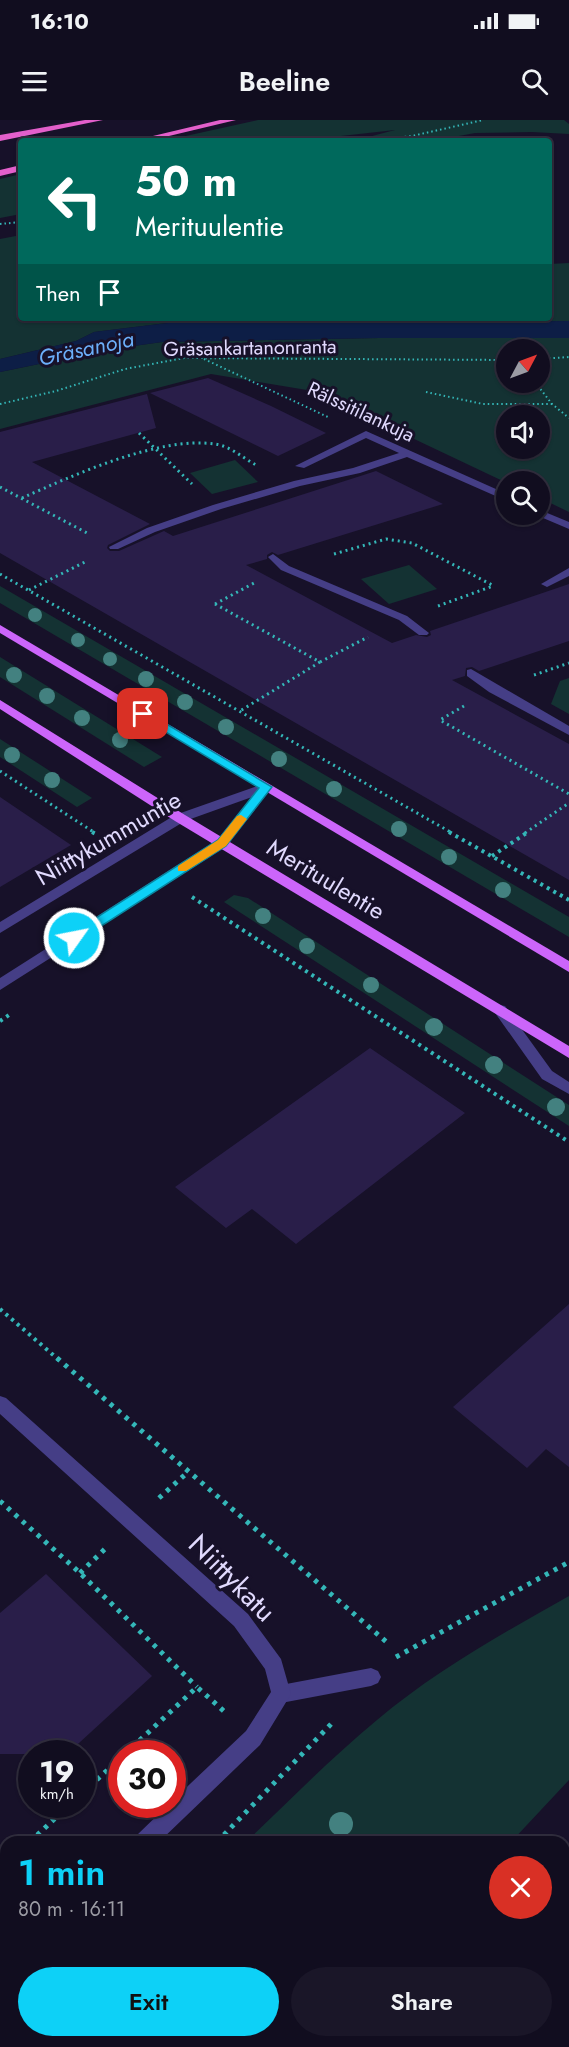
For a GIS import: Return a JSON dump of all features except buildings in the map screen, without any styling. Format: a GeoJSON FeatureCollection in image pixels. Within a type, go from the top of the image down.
{"type":"FeatureCollection","features":[{"type":"Feature","properties":{"kind":"highway"},"geometry":{"type":"LineString","coordinates":[[0,138],[99,120]]}},
{"type":"Feature","properties":{"kind":"highway"},"geometry":{"type":"LineString","coordinates":[[150,138],[232,120]]}},
{"type":"Feature","properties":{"kind":"highway"},"geometry":{"type":"LineString","coordinates":[[0,173],[18,169]]}},
{"type":"Feature","properties":{"kind":"main road","name":"Merituulentie"},"geometry":{"type":"LineString","coordinates":[[0,628],[569,968]]}},
{"type":"Feature","properties":{"kind":"main road","name":"Merituulentie"},"geometry":{"type":"LineString","coordinates":[[0,704],[180,818],[569,1053]]}},
{"type":"Feature","properties":{"kind":"street","name":"Rälssitilankuja"},"geometry":{"type":"LineString","coordinates":[[366,434],[496,493]]}},
{"type":"Feature","properties":{"kind":"street"},"geometry":{"type":"LineString","coordinates":[[300,466],[366,434]]}},
{"type":"Feature","properties":{"kind":"street"},"geometry":{"type":"LineString","coordinates":[[114,547],[151,530],[217,507],[298,483],[356,471],[408,453]]}},
{"type":"Feature","properties":{"kind":"street"},"geometry":{"type":"LineString","coordinates":[[217,507],[230,518]]}},
{"type":"Feature","properties":{"kind":"street"},"geometry":{"type":"LineString","coordinates":[[550,517],[569,526]]}},
{"type":"Feature","properties":{"kind":"street"},"geometry":{"type":"LineString","coordinates":[[273,557],[285,568],[403,618],[423,633]]}},
{"type":"Feature","properties":{"kind":"street"},"geometry":{"type":"LineString","coordinates":[[547,584],[569,571]]}},
{"type":"Feature","properties":{"kind":"street"},"geometry":{"type":"LineString","coordinates":[[471,673],[494,689],[569,731]]}},
{"type":"Feature","properties":{"kind":"street"},"geometry":{"type":"LineString","coordinates":[[0,985],[222,843],[266,787]]}},
{"type":"Feature","properties":{"kind":"street","name":"Niittykummuntie"},"geometry":{"type":"LineString","coordinates":[[0,928],[180,818],[266,787]]}},
{"type":"Feature","properties":{"kind":"street"},"geometry":{"type":"LineString","coordinates":[[500,1011],[548,1075],[569,1089]]}},
{"type":"Feature","properties":{"kind":"street","name":"Niittykatu"},"geometry":{"type":"LineString","coordinates":[[0,1403],[241,1620],[274,1665],[281,1695]]}},
{"type":"Feature","properties":{"kind":"street"},"geometry":{"type":"LineString","coordinates":[[150,1836],[253,1737],[281,1695],[371,1677]]}},
{"type":"Feature","properties":{"kind":"path"},"geometry":{"type":"LineString","coordinates":[[395,138],[483,120]]}},
{"type":"Feature","properties":{"kind":"path"},"geometry":{"type":"LineString","coordinates":[[0,224],[18,222]]}},
{"type":"Feature","properties":{"kind":"path"},"geometry":{"type":"LineString","coordinates":[[550,358],[569,357]]}},
{"type":"Feature","properties":{"kind":"path","name":"Gräsankartanonranta"},"geometry":{"type":"LineString","coordinates":[[0,404],[56,391],[125,369],[184,358],[496,360]]}},
{"type":"Feature","properties":{"kind":"path","name":"Rälssitilankuja"},"geometry":{"type":"LineString","coordinates":[[200,358],[366,434]]}},
{"type":"Feature","properties":{"kind":"path"},"geometry":{"type":"LineString","coordinates":[[426,392],[483,405],[552,404]]}},
{"type":"Feature","properties":{"kind":"path"},"geometry":{"type":"LineString","coordinates":[[544,393],[552,404],[569,418]]}},
{"type":"Feature","properties":{"kind":"path"},"geometry":{"type":"LineString","coordinates":[[562,411],[569,411]]}},
{"type":"Feature","properties":{"kind":"path"},"geometry":{"type":"LineString","coordinates":[[139,433],[217,507]]}},
{"type":"Feature","properties":{"kind":"path"},"geometry":{"type":"LineString","coordinates":[[22,498],[103,465],[177,446],[216,444],[298,483]]}},
{"type":"Feature","properties":{"kind":"path"},"geometry":{"type":"LineString","coordinates":[[0,487],[114,547]]}},
{"type":"Feature","properties":{"kind":"path"},"geometry":{"type":"LineString","coordinates":[[29,591],[114,547]]}},
{"type":"Feature","properties":{"kind":"path"},"geometry":{"type":"LineString","coordinates":[[0,574],[569,900]]}},
{"type":"Feature","properties":{"kind":"path"},"geometry":{"type":"LineString","coordinates":[[215,604],[320,662],[240,711]]}},
{"type":"Feature","properties":{"kind":"path"},"geometry":{"type":"LineString","coordinates":[[440,720],[569,794]]}},
{"type":"Feature","properties":{"kind":"path"},"geometry":{"type":"LineString","coordinates":[[0,771],[123,852]]}},
{"type":"Feature","properties":{"kind":"path"},"geometry":{"type":"LineString","coordinates":[[492,856],[569,803]]}},
{"type":"Feature","properties":{"kind":"path"},"geometry":{"type":"LineString","coordinates":[[165,879],[569,1142]]}},
{"type":"Feature","properties":{"kind":"path"},"geometry":{"type":"LineString","coordinates":[[0,1309],[374,1629],[399,1654]]}},
{"type":"Feature","properties":{"kind":"path"},"geometry":{"type":"LineString","coordinates":[[0,1501],[80,1573],[197,1687],[289,1770]]}},
{"type":"Feature","properties":{"kind":"path"},"geometry":{"type":"LineString","coordinates":[[223,1836],[315,1743],[371,1677],[399,1654],[569,1562]]}},
{"type":"Feature","properties":{"kind":"path"},"geometry":{"type":"LineString","coordinates":[[140,1740],[197,1687]]}},
{"type":"Feature","properties":{"kind":"path"},"geometry":{"type":"LineString","coordinates":[[96,1780],[108,1770]]}},
{"type":"Feature","properties":{"kind":"path"},"geometry":{"type":"LineString","coordinates":[[36,1836],[55,1818]]}},
{"type":"Feature","properties":{"kind":"green space"},"geometry":{"type":"Polygon","coordinates":[[[258,120],[564,120],[569,124],[569,134],[475,133],[448,138],[364,138],[395,130],[323,138],[177,138],[258,120]]]}},
{"type":"Feature","properties":{"kind":"green space"},"geometry":{"type":"Polygon","coordinates":[[[18,175],[18,215],[0,218],[0,179],[18,175]]]}},
{"type":"Feature","properties":{"kind":"green space"},"geometry":{"type":"Polygon","coordinates":[[[18,236],[18,321],[184,321],[94,332],[76,341],[0,359],[0,239],[18,236]]]}},
{"type":"Feature","properties":{"kind":"green space"},"geometry":{"type":"Polygon","coordinates":[[[569,263],[569,321],[419,322],[404,321],[552,321],[552,264],[569,263]]]}},
{"type":"Feature","properties":{"kind":"green space"},"geometry":{"type":"Polygon","coordinates":[[[378,338],[569,338],[569,512],[550,503],[550,471],[496,471],[496,478],[313,391],[211,374],[0,429],[0,372],[112,349],[162,342],[378,338]]]}},
{"type":"Feature","properties":{"kind":"green space"},"geometry":{"type":"Polygon","coordinates":[[[235,460],[258,482],[212,494],[190,473],[235,460]]]}},
{"type":"Feature","properties":{"kind":"green space"},"geometry":{"type":"Polygon","coordinates":[[[409,565],[437,589],[389,604],[361,579],[409,565]]]}},
{"type":"Feature","properties":{"kind":"green space"},"geometry":{"type":"Polygon","coordinates":[[[0,586],[569,917],[569,937],[0,603],[0,586]]]}},
{"type":"Feature","properties":{"kind":"green space"},"geometry":{"type":"Polygon","coordinates":[[[0,657],[162,757],[144,767],[0,677],[0,657]]]}},
{"type":"Feature","properties":{"kind":"green space"},"geometry":{"type":"Polygon","coordinates":[[[569,678],[569,714],[551,704],[560,681],[569,678]]]}},
{"type":"Feature","properties":{"kind":"green space"},"geometry":{"type":"Polygon","coordinates":[[[0,739],[92,798],[77,807],[0,757],[0,739]]]}},
{"type":"Feature","properties":{"kind":"green space"},"geometry":{"type":"Polygon","coordinates":[[[234,895],[248,898],[569,1105],[569,1126],[224,902],[234,895]]]}},
{"type":"Feature","properties":{"kind":"green space"},"geometry":{"type":"Polygon","coordinates":[[[569,1596],[569,1780],[517,1836],[252,1836],[343,1749],[399,1702],[519,1624],[569,1596]]]}},
{"type":"Feature","properties":{"kind":"water","name":"Gräsanoja"},"geometry":{"type":"Polygon","coordinates":[[[184,321],[294,321],[306,323],[324,321],[569,321],[569,338],[378,338],[162,342],[112,349],[0,372],[0,359],[76,341],[94,332],[184,321]]]}},
{"type":"Feature","properties":{"kind":"slow traffic"},"geometry":{"type":"LineString","coordinates":[[182,868],[222,843],[241,819]]}},
{"type":"Feature","properties":{"kind":"route"},"geometry":{"type":"LineString","coordinates":[[74,938],[222,843],[266,787],[143,714]]}}]}
